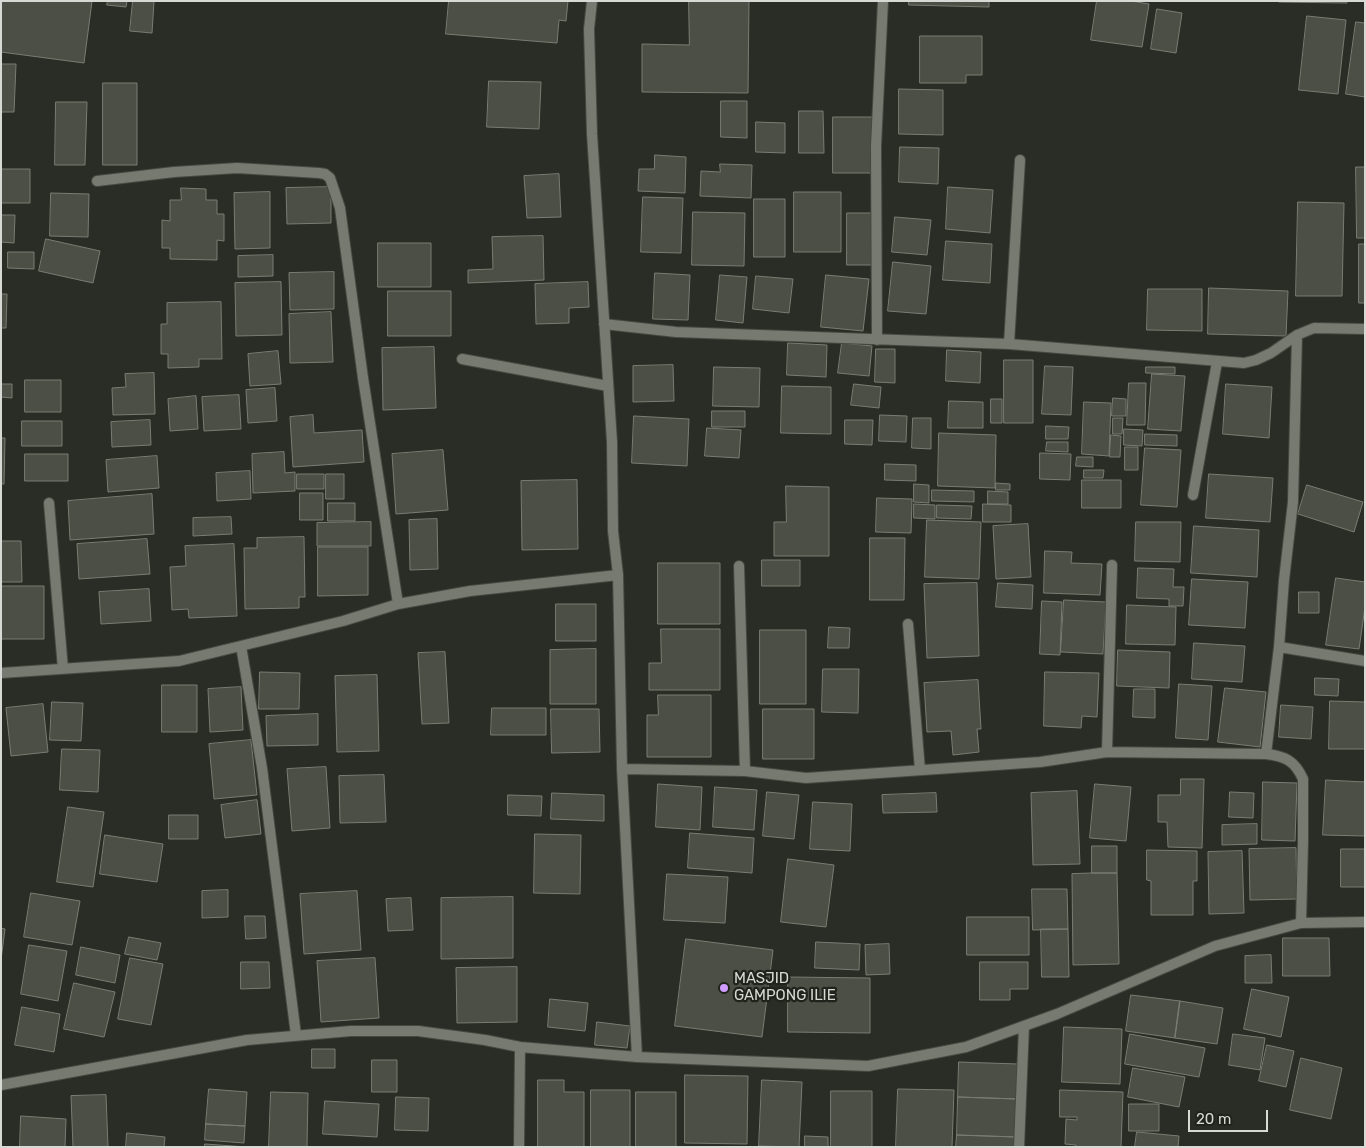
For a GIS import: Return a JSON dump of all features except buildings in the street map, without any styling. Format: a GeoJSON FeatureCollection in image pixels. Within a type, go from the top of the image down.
{"type":"FeatureCollection","features":[{"type":"Feature","properties":{"kind":"street"},"geometry":{"type":"LineString","coordinates":[[592,1],[589,29],[592,134],[612,442],[613,531],[618,575],[622,769],[637,1057]]}},
{"type":"Feature","properties":{"kind":"street"},"geometry":{"type":"LineString","coordinates":[[877,340],[876,146],[883,1]]}},
{"type":"Feature","properties":{"kind":"street"},"geometry":{"type":"LineString","coordinates":[[1009,344],[1020,160]]}},
{"type":"Feature","properties":{"kind":"street"},"geometry":{"type":"LineString","coordinates":[[97,181],[174,172],[237,168],[319,173],[325,174],[330,178],[340,208],[363,378],[398,604]]}},
{"type":"Feature","properties":{"kind":"street"},"geometry":{"type":"LineString","coordinates":[[604,324],[676,332],[1009,344],[1244,364],[1271,353],[1297,335],[1314,328],[1365,329]]}},
{"type":"Feature","properties":{"kind":"street"},"geometry":{"type":"LineString","coordinates":[[1266,754],[1279,647],[1293,502],[1297,335]]}},
{"type":"Feature","properties":{"kind":"street"},"geometry":{"type":"LineString","coordinates":[[462,359],[608,386]]}},
{"type":"Feature","properties":{"kind":"street"},"geometry":{"type":"LineString","coordinates":[[1192,495],[1217,362]]}},
{"type":"Feature","properties":{"kind":"street"},"geometry":{"type":"LineString","coordinates":[[49,503],[63,669]]}},
{"type":"Feature","properties":{"kind":"street"},"geometry":{"type":"LineString","coordinates":[[739,566],[745,771]]}},
{"type":"Feature","properties":{"kind":"street"},"geometry":{"type":"LineString","coordinates":[[1107,752],[1112,566]]}},
{"type":"Feature","properties":{"kind":"street"},"geometry":{"type":"LineString","coordinates":[[1,673],[179,661],[343,620],[398,604],[470,591],[618,575]]}},
{"type":"Feature","properties":{"kind":"street"},"geometry":{"type":"LineString","coordinates":[[908,624],[920,770]]}},
{"type":"Feature","properties":{"kind":"street"},"geometry":{"type":"LineString","coordinates":[[242,646],[262,768],[296,1035]]}},
{"type":"Feature","properties":{"kind":"street"},"geometry":{"type":"LineString","coordinates":[[1279,647],[1365,661]]}},
{"type":"Feature","properties":{"kind":"street"},"geometry":{"type":"LineString","coordinates":[[622,769],[745,771],[806,778],[1040,762],[1107,752],[1266,754],[1281,756],[1293,763],[1300,771],[1303,780],[1301,923]]}},
{"type":"Feature","properties":{"kind":"street"},"geometry":{"type":"LineString","coordinates":[[1,1085],[247,1040],[351,1031],[418,1031],[520,1047],[637,1057],[868,1066],[966,1047],[1057,1014],[1215,946],[1301,923],[1365,922]]}},
{"type":"Feature","properties":{"kind":"street"},"geometry":{"type":"LineString","coordinates":[[1019,1147],[1024,1026]]}},
{"type":"Feature","properties":{"kind":"street"},"geometry":{"type":"LineString","coordinates":[[519,1147],[520,1047]]}},
{"type":"Feature","properties":{"kind":"place","name":"MASJID GAMPONG ILIE"},"geometry":{"type":"Point","coordinates":[724,988]}}]}
